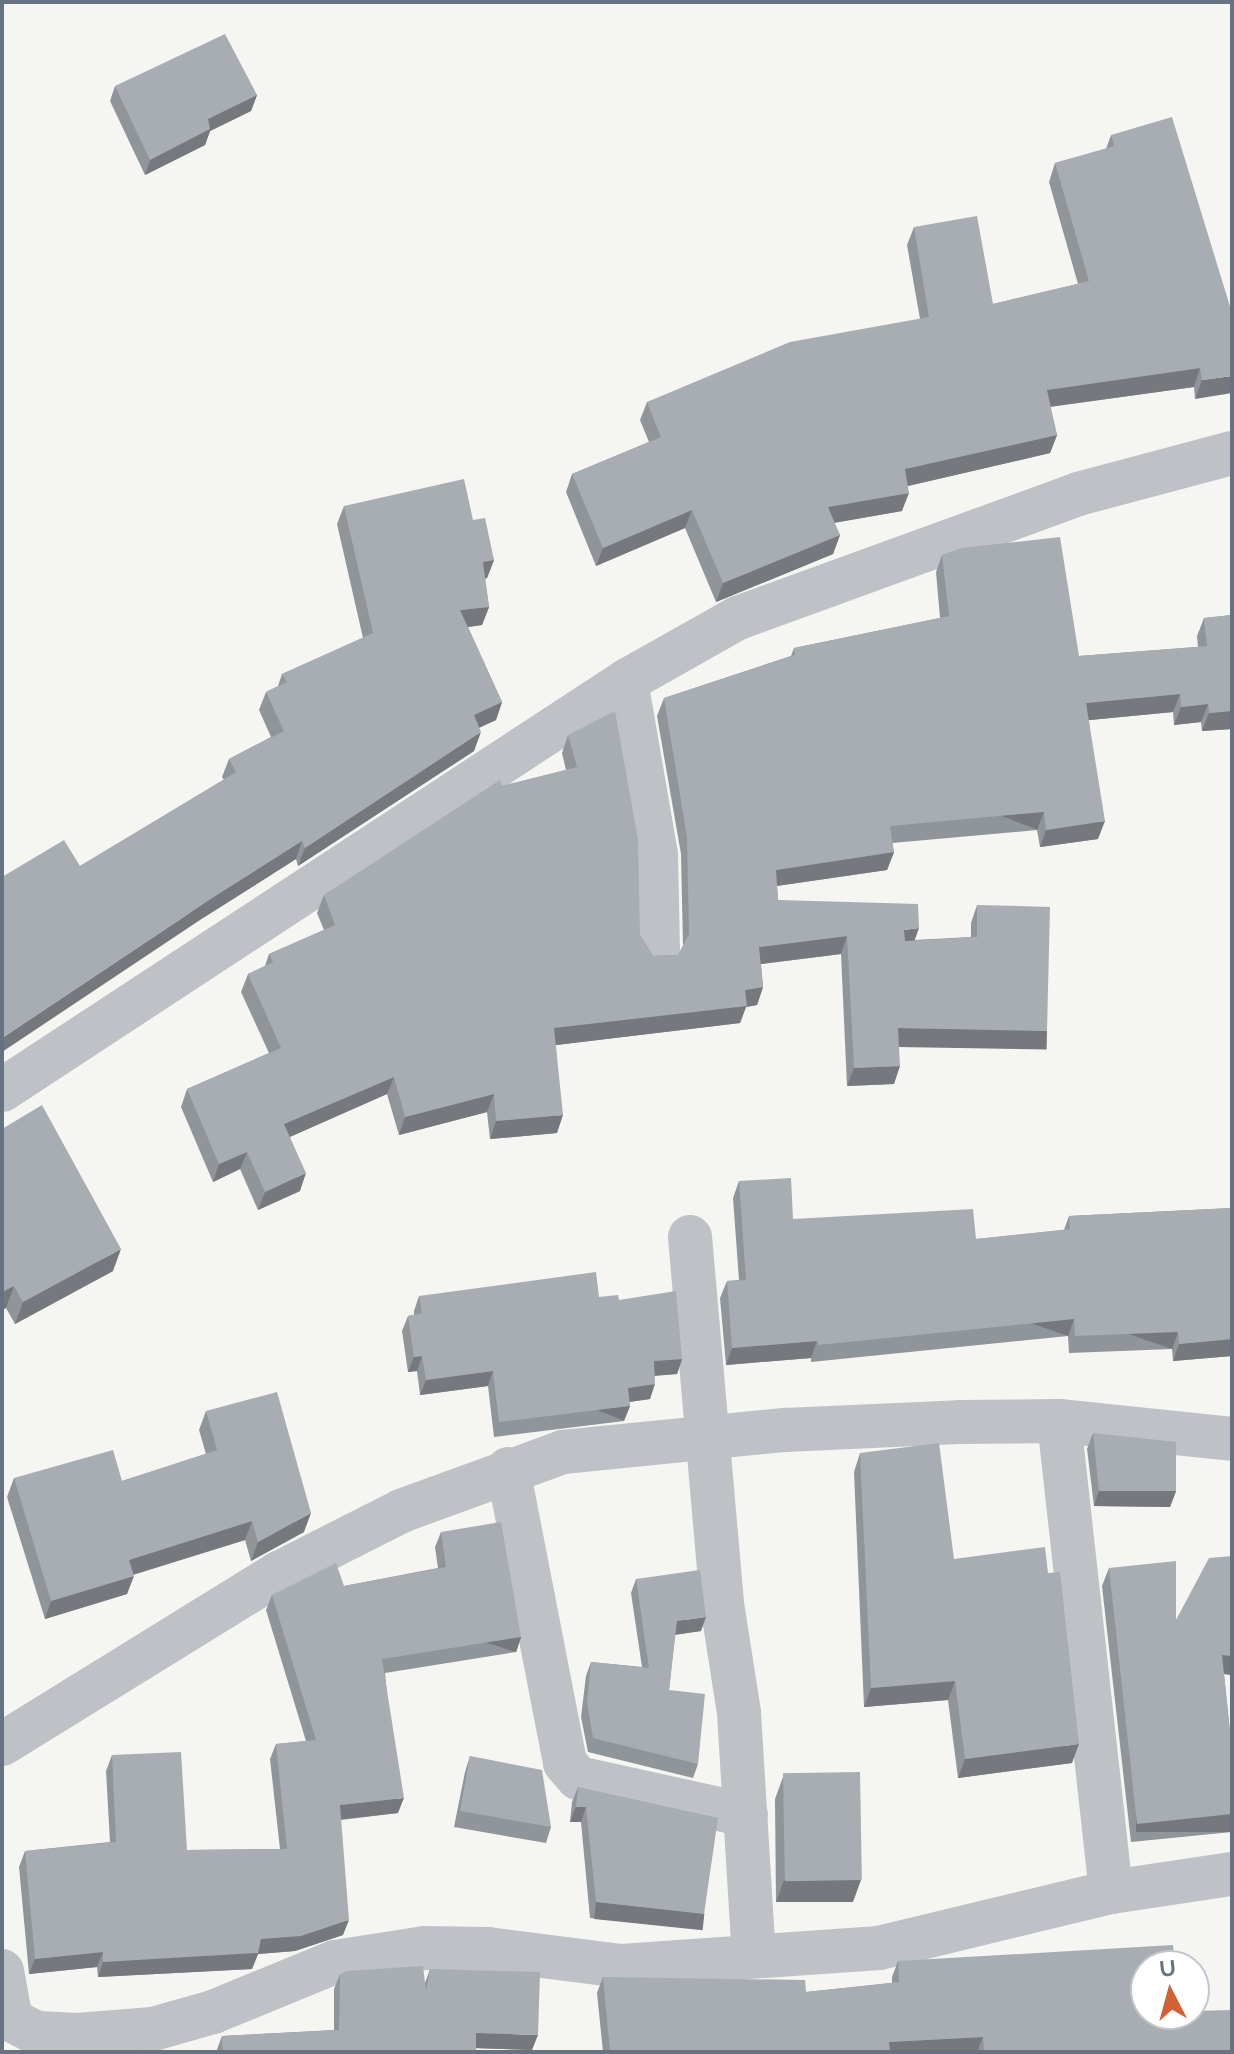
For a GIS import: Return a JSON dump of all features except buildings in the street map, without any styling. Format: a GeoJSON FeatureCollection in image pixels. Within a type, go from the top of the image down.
{"type":"FeatureCollection","features":[{"type":"Feature","properties":{"kind":"street"},"geometry":{"type":"LineString","coordinates":[[2,1090],[626,681],[738,618],[1078,494],[1232,453]]}},
{"type":"Feature","properties":{"kind":"street"},"geometry":{"type":"LineString","coordinates":[[626,681],[656,855],[658,952]]}},
{"type":"Feature","properties":{"kind":"street"},"geometry":{"type":"LineString","coordinates":[[690,1237],[706,1437],[746,1815],[754,1955]]}},
{"type":"Feature","properties":{"kind":"street"},"geometry":{"type":"LineString","coordinates":[[1059,1421],[1111,1892]]}},
{"type":"Feature","properties":{"kind":"street"},"geometry":{"type":"LineString","coordinates":[[2,1744],[279,1573],[401,1511],[508,1469],[563,1452],[706,1437],[874,1425],[1059,1421],[1232,1439]]}},
{"type":"Feature","properties":{"kind":"street"},"geometry":{"type":"LineString","coordinates":[[508,1469],[565,1763],[578,1778],[746,1815]]}},
{"type":"Feature","properties":{"kind":"street"},"geometry":{"type":"LineString","coordinates":[[3,1990],[11,2020],[37,2033],[77,2035],[153,2029],[213,2012],[335,1962],[425,1948],[488,1949],[621,1966],[879,1948],[1111,1892],[1232,1874]]}}]}
